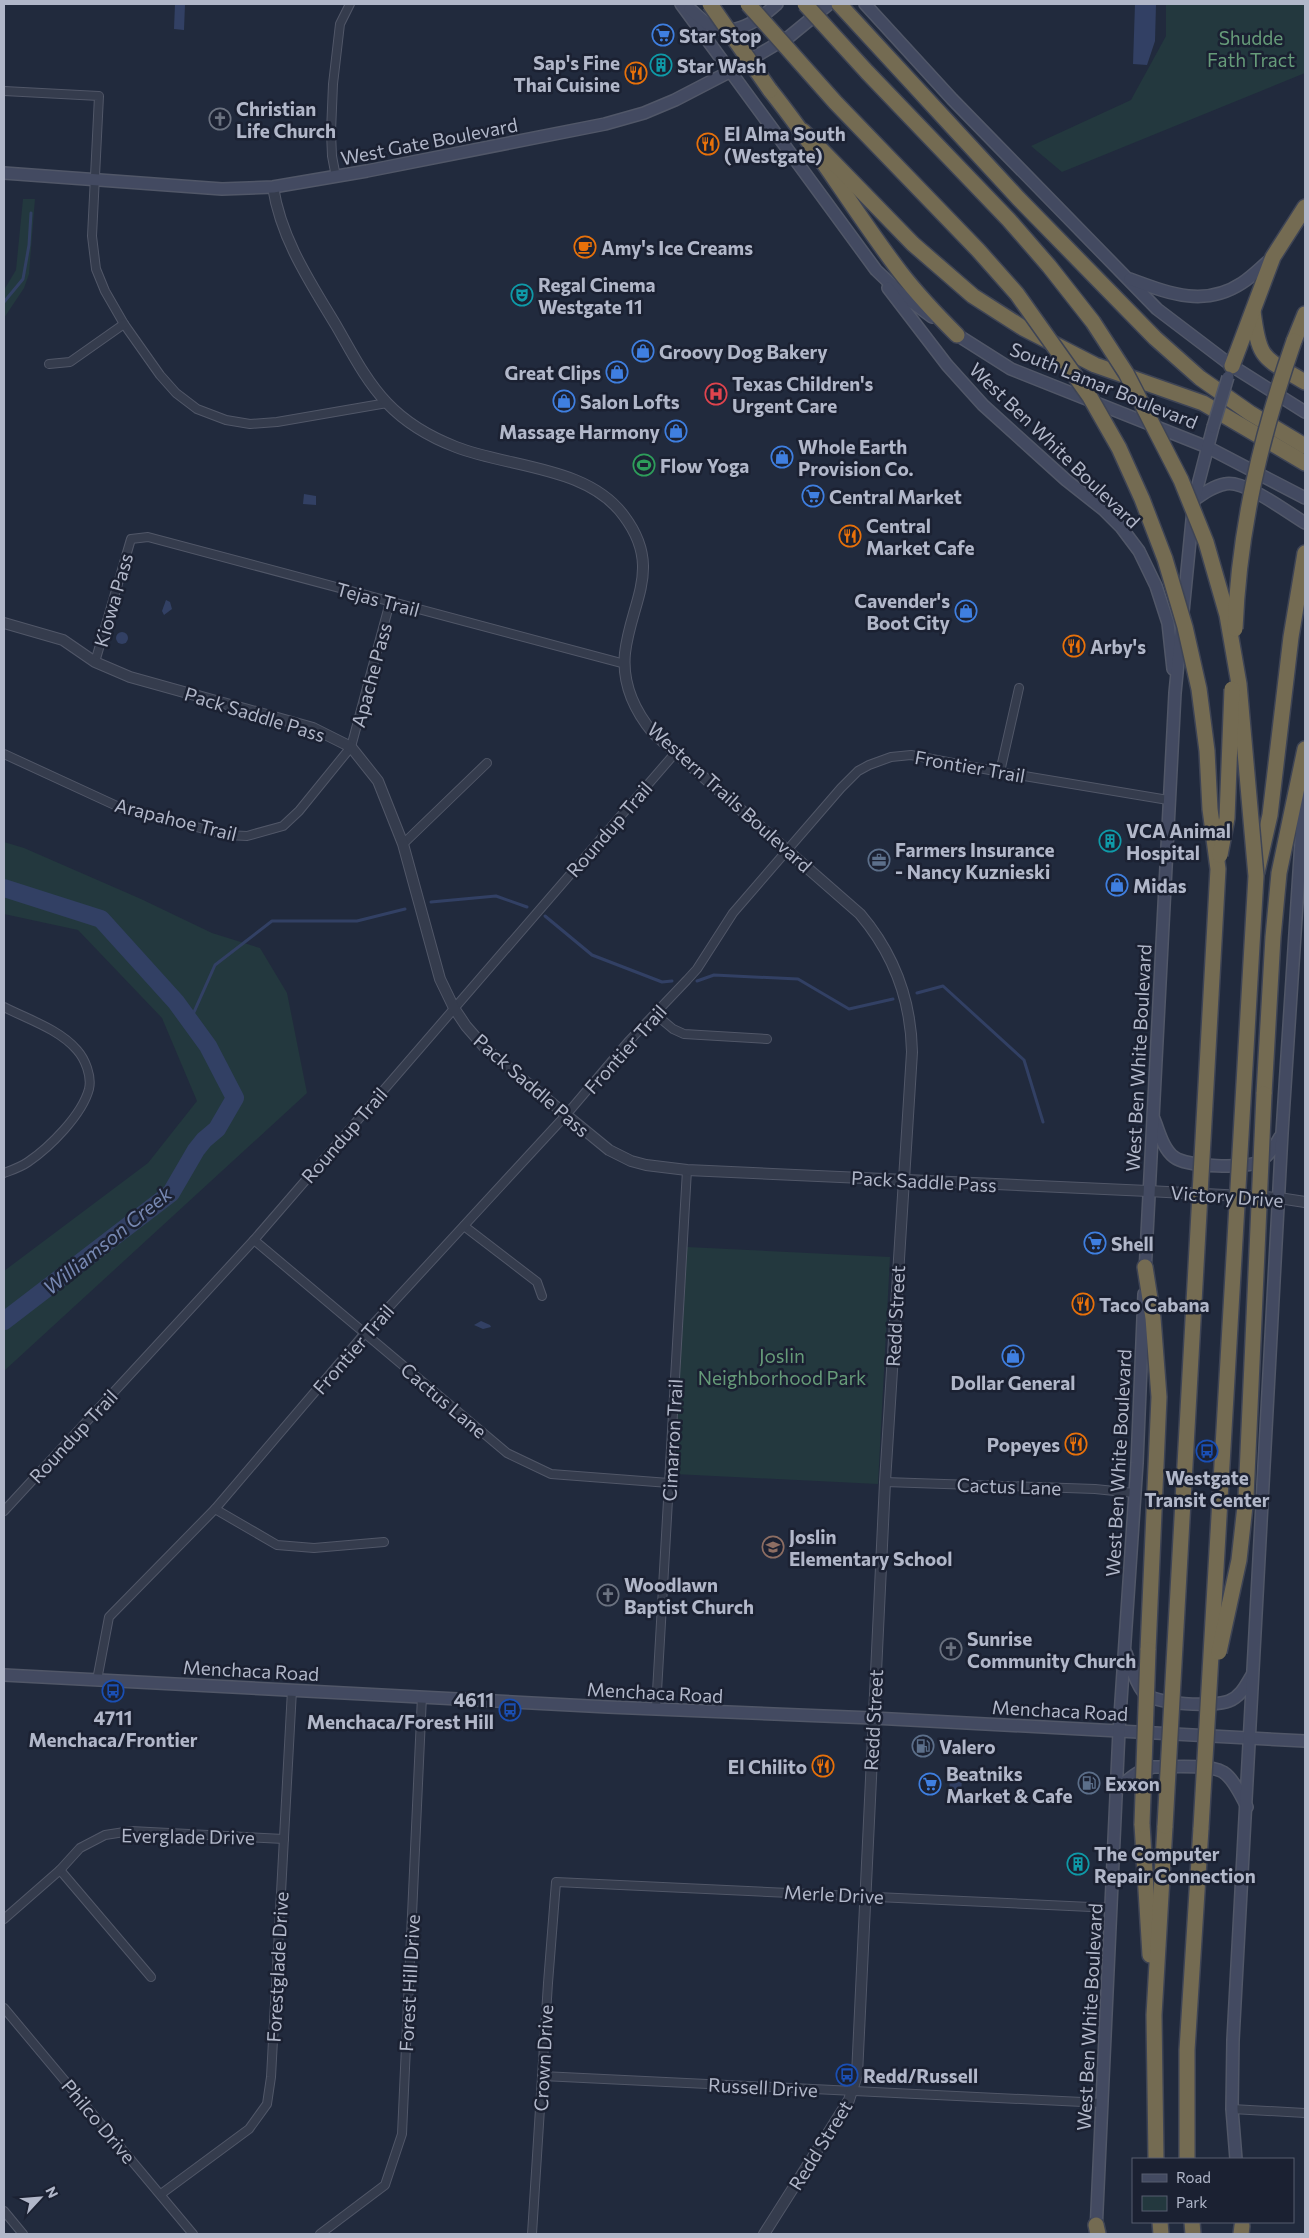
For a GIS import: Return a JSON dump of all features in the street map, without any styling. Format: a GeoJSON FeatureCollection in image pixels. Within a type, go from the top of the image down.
{"type":"FeatureCollection","features":[{"type":"Feature","properties":{"kind":"highway"},"geometry":{"type":"LineString","coordinates":[[710,4],[770,90],[803,131],[901,273],[924,302],[957,336]]}},
{"type":"Feature","properties":{"kind":"highway"},"geometry":{"type":"LineString","coordinates":[[748,4],[835,102],[978,250],[1017,294],[1090,397],[1118,448],[1142,499],[1166,559],[1187,636],[1199,689],[1218,869]]}},
{"type":"Feature","properties":{"kind":"highway"},"geometry":{"type":"LineString","coordinates":[[805,4],[1049,266],[1093,322],[1126,373],[1182,480],[1206,542],[1227,615],[1242,709],[1248,804],[1256,876],[1209,1700],[1186,2050],[1187,2158]]}},
{"type":"Feature","properties":{"kind":"highway"},"geometry":{"type":"LineString","coordinates":[[839,4],[1018,198],[1155,338],[1200,378],[1250,413],[1305,446]]}},
{"type":"Feature","properties":{"kind":"highway"},"geometry":{"type":"LineString","coordinates":[[803,131],[912,244],[973,296],[1023,328],[1095,365],[1203,403],[1305,462]]}},
{"type":"Feature","properties":{"kind":"highway"},"geometry":{"type":"LineString","coordinates":[[1230,372],[1273,257],[1305,207]]}},
{"type":"Feature","properties":{"kind":"highway"},"geometry":{"type":"LineString","coordinates":[[1253,310],[1256,340],[1263,354],[1270,362],[1305,382]]}},
{"type":"Feature","properties":{"kind":"highway"},"geometry":{"type":"LineString","coordinates":[[1154,2015],[1218,869],[1227,818],[1236,609],[1244,529],[1259,454],[1277,389],[1305,314]]}},
{"type":"Feature","properties":{"kind":"highway"},"geometry":{"type":"LineString","coordinates":[[1256,876],[1270,815],[1291,637],[1305,552]]}},
{"type":"Feature","properties":{"kind":"highway"},"geometry":{"type":"LineString","coordinates":[[1209,1700],[1239,1560],[1246,1497],[1272,955],[1279,873],[1305,749]]}},
{"type":"Feature","properties":{"kind":"highway"},"geometry":{"type":"LineString","coordinates":[[1145,1267],[1159,1397],[1142,1824],[1154,2015],[1156,2158]]}},
{"type":"Feature","properties":{"kind":"main road"},"geometry":{"type":"LineString","coordinates":[[682,4],[710,25],[722,29],[736,30],[746,26],[777,4]]}},
{"type":"Feature","properties":{"kind":"main road","name":"South Lamar Boulevard"},"geometry":{"type":"LineString","coordinates":[[682,4],[876,270],[900,293],[957,336],[1011,369],[1207,447],[1305,498]]}},
{"type":"Feature","properties":{"kind":"main road","name":"West Gate Boulevard"},"geometry":{"type":"LineString","coordinates":[[4,173],[222,189],[273,187],[336,177],[616,121],[675,100],[730,72],[790,36],[829,4]]}},
{"type":"Feature","properties":{"kind":"main road"},"geometry":{"type":"LineString","coordinates":[[865,4],[952,98],[1157,309],[1230,372],[1305,412]]}},
{"type":"Feature","properties":{"kind":"main road"},"geometry":{"type":"LineString","coordinates":[[1128,278],[1174,295],[1201,296],[1231,289],[1243,283],[1273,257]]}},
{"type":"Feature","properties":{"kind":"main road","name":"West Ben White Boulevard"},"geometry":{"type":"LineString","coordinates":[[876,270],[914,324],[983,405],[1066,480],[1104,510],[1121,527],[1139,551],[1156,586],[1168,623],[1175,693]]}},
{"type":"Feature","properties":{"kind":"main road","name":"West Ben White Boulevard"},"geometry":{"type":"LineString","coordinates":[[1097,2231],[1118,1788],[1119,1731],[1134,1493],[1168,800],[1175,693],[1194,500],[1212,426],[1230,372]]}},
{"type":"Feature","properties":{"kind":"main road"},"geometry":{"type":"LineString","coordinates":[[1194,500],[1210,489],[1226,483],[1240,484],[1305,523]]}},
{"type":"Feature","properties":{"kind":"main road"},"geometry":{"type":"LineString","coordinates":[[1236,2158],[1232,2109],[1233,2040],[1248,1807],[1282,1133],[1305,780]]}},
{"type":"Feature","properties":{"kind":"main road"},"geometry":{"type":"LineString","coordinates":[[1153,1115],[1166,1148],[1172,1156],[1181,1162],[1242,1166],[1259,1162],[1271,1152],[1282,1133]]}},
{"type":"Feature","properties":{"kind":"main road"},"geometry":{"type":"LineString","coordinates":[[1124,1649],[1144,1693],[1156,1700],[1214,1705],[1230,1701],[1243,1691],[1254,1672]]}},
{"type":"Feature","properties":{"kind":"main road","name":"Menchaca Road"},"geometry":{"type":"LineString","coordinates":[[4,1675],[656,1710],[873,1718],[1305,1741]]}},
{"type":"Feature","properties":{"kind":"main road"},"geometry":{"type":"LineString","coordinates":[[1118,1788],[1135,1774],[1146,1768],[1215,1769],[1225,1773],[1248,1807]]}},
{"type":"Feature","properties":{"kind":"street"},"geometry":{"type":"LineString","coordinates":[[336,177],[330,132],[333,84],[340,24],[350,4]]}},
{"type":"Feature","properties":{"kind":"street"},"geometry":{"type":"LineString","coordinates":[[4,91],[99,96],[92,236],[96,268],[105,292],[124,324],[176,392],[197,409],[226,420],[250,424],[277,422],[387,402]]}},
{"type":"Feature","properties":{"kind":"street","name":"Western Trails Boulevard"},"geometry":{"type":"LineString","coordinates":[[273,187],[278,214],[292,249],[369,381],[387,402],[409,422],[445,443],[583,482],[607,497],[620,511],[635,535],[642,556],[643,570],[640,596],[626,644],[625,664],[627,686],[637,711],[653,732],[860,914],[885,949],[900,979],[908,1011],[912,1052],[903,1180]]}},
{"type":"Feature","properties":{"kind":"street"},"geometry":{"type":"LineString","coordinates":[[49,364],[70,362],[124,324]]}},
{"type":"Feature","properties":{"kind":"street","name":"Tejas Trail"},"geometry":{"type":"LineString","coordinates":[[131,539],[148,537],[625,664]]}},
{"type":"Feature","properties":{"kind":"street","name":"Kiowa Pass"},"geometry":{"type":"LineString","coordinates":[[96,662],[131,539]]}},
{"type":"Feature","properties":{"kind":"street","name":"Apache Pass"},"geometry":{"type":"LineString","coordinates":[[351,747],[390,602]]}},
{"type":"Feature","properties":{"kind":"street","name":"Pack Saddle Pass"},"geometry":{"type":"LineString","coordinates":[[4,623],[63,640],[96,662],[130,677],[313,728],[351,747],[378,781],[402,844],[440,979],[454,1008],[466,1026],[487,1050],[596,1140],[620,1156],[646,1165],[687,1170],[1148,1191]]}},
{"type":"Feature","properties":{"kind":"street"},"geometry":{"type":"LineString","coordinates":[[1000,772],[1019,688]]}},
{"type":"Feature","properties":{"kind":"street","name":"Arapahoe Trail"},"geometry":{"type":"LineString","coordinates":[[4,754],[119,807],[227,835],[247,836],[283,826],[299,811],[351,747]]}},
{"type":"Feature","properties":{"kind":"street","name":"Roundup Trail"},"geometry":{"type":"LineString","coordinates":[[4,1511],[254,1240],[676,752]]}},
{"type":"Feature","properties":{"kind":"street","name":"Frontier Trail"},"geometry":{"type":"LineString","coordinates":[[97,1680],[109,1617],[215,1509],[365,1333],[566,1115],[628,1042],[697,969],[729,920],[788,849],[858,771],[880,760],[901,755],[922,756],[1000,772],[1168,800]]}},
{"type":"Feature","properties":{"kind":"street"},"geometry":{"type":"LineString","coordinates":[[402,844],[487,763]]}},
{"type":"Feature","properties":{"kind":"street"},"geometry":{"type":"LineString","coordinates":[[4,1007],[58,1035],[77,1050],[88,1068],[89,1088],[80,1110],[56,1138],[28,1163],[4,1173]]}},
{"type":"Feature","properties":{"kind":"street"},"geometry":{"type":"LineString","coordinates":[[655,1014],[673,1029],[684,1034],[766,1039]]}},
{"type":"Feature","properties":{"kind":"street","name":"Cimarron Trail"},"geometry":{"type":"LineString","coordinates":[[656,1710],[687,1170]]}},
{"type":"Feature","properties":{"kind":"street","name":"Redd Street"},"geometry":{"type":"LineString","coordinates":[[764,2234],[854,2091],[857,2069],[884,1482],[903,1180]]}},
{"type":"Feature","properties":{"kind":"street","name":"Victory Drive"},"geometry":{"type":"LineString","coordinates":[[1148,1191],[1279,1198],[1305,1202]]}},
{"type":"Feature","properties":{"kind":"street"},"geometry":{"type":"LineString","coordinates":[[464,1226],[537,1282],[542,1296]]}},
{"type":"Feature","properties":{"kind":"street","name":"Cactus Lane"},"geometry":{"type":"LineString","coordinates":[[254,1240],[507,1453],[551,1474],[669,1483]]}},
{"type":"Feature","properties":{"kind":"street","name":"Cactus Lane"},"geometry":{"type":"LineString","coordinates":[[884,1482],[1095,1489],[1134,1493]]}},
{"type":"Feature","properties":{"kind":"street"},"geometry":{"type":"LineString","coordinates":[[215,1509],[277,1545],[314,1548],[384,1542]]}},
{"type":"Feature","properties":{"kind":"street","name":"Forestglade Drive"},"geometry":{"type":"LineString","coordinates":[[161,2194],[249,2129],[267,2104],[271,2077],[292,1690]]}},
{"type":"Feature","properties":{"kind":"street","name":"Forest Hill Drive"},"geometry":{"type":"LineString","coordinates":[[320,2234],[385,2185],[402,2134],[422,1696]]}},
{"type":"Feature","properties":{"kind":"street","name":"Everglade Drive"},"geometry":{"type":"LineString","coordinates":[[4,1919],[60,1870],[80,1848],[105,1835],[131,1831],[284,1839]]}},
{"type":"Feature","properties":{"kind":"street"},"geometry":{"type":"LineString","coordinates":[[60,1870],[151,1977]]}},
{"type":"Feature","properties":{"kind":"street","name":"Merle Drive"},"geometry":{"type":"LineString","coordinates":[[556,1882],[1112,1908]]}},
{"type":"Feature","properties":{"kind":"street","name":"Crown Drive"},"geometry":{"type":"LineString","coordinates":[[532,2234],[556,1882]]}},
{"type":"Feature","properties":{"kind":"street","name":"Philco Drive"},"geometry":{"type":"LineString","coordinates":[[4,2008],[193,2234]]}},
{"type":"Feature","properties":{"kind":"street","name":"Russell Drive"},"geometry":{"type":"LineString","coordinates":[[542,2076],[1103,2103]]}},
{"type":"Feature","properties":{"kind":"street"},"geometry":{"type":"LineString","coordinates":[[1232,2109],[1305,2113]]}},
{"type":"Feature","properties":{"kind":"street"},"geometry":{"type":"LineString","coordinates":[[4,2211],[23,2234]]}},
{"type":"Feature","properties":{"kind":"green space","name":"Shudde Fath Tract"},"geometry":{"type":"Polygon","coordinates":[[[1166,4],[1305,4],[1305,73],[1062,172],[1031,146],[1131,100],[1166,36],[1166,4]]]}},
{"type":"Feature","properties":{"kind":"green space"},"geometry":{"type":"Polygon","coordinates":[[[23,199],[35,199],[29,274],[24,288],[4,318],[4,290],[16,270],[23,199]]]}},
{"type":"Feature","properties":{"kind":"green space"},"geometry":{"type":"Polygon","coordinates":[[[4,842],[24,848],[141,899],[212,933],[260,948],[287,993],[307,1093],[4,1371],[4,1271],[148,1163],[197,1101],[162,1018],[78,930],[4,914],[4,842]]]}},
{"type":"Feature","properties":{"kind":"green space","name":"Joslin Neighborhood Park"},"geometry":{"type":"Polygon","coordinates":[[[687,1247],[890,1257],[878,1484],[674,1474],[687,1247]]]}},
{"type":"Feature","properties":{"kind":"water"},"geometry":{"type":"Polygon","coordinates":[[[175,4],[185,4],[184,30],[174,29],[175,4]]]}},
{"type":"Feature","properties":{"kind":"water"},"geometry":{"type":"Polygon","coordinates":[[[1135,4],[1156,4],[1155,41],[1147,65],[1133,64],[1135,4]]]}},
{"type":"Feature","properties":{"kind":"water"},"geometry":{"type":"Polygon","coordinates":[[[304,494],[316,496],[316,505],[303,504],[304,494]]]}},
{"type":"Feature","properties":{"kind":"water"},"geometry":{"type":"Polygon","coordinates":[[[166,600],[170,602],[172,609],[164,615],[162,611],[166,600]]]}},
{"type":"Feature","properties":{"kind":"water"},"geometry":{"type":"Polygon","coordinates":[[[120,632],[124,632],[128,638],[124,644],[120,644],[116,640],[116,636],[120,632]]]}},
{"type":"Feature","properties":{"kind":"water"},"geometry":{"type":"Polygon","coordinates":[[[481,1321],[491,1327],[483,1329],[474,1325],[481,1321]]]}},
{"type":"Feature","properties":{"kind":"water"},"geometry":{"type":"Polygon","coordinates":[[[950,1775],[962,1775],[961,1800],[949,1799],[950,1775]]]}},
{"type":"Feature","properties":{"kind":"waterway"},"geometry":{"type":"LineString","coordinates":[[4,302],[23,279],[29,245],[31,213]]}},
{"type":"Feature","properties":{"kind":"waterway","name":"Williamson Creek"},"geometry":{"type":"LineString","coordinates":[[4,888],[101,919],[176,1002],[208,1046],[235,1098],[217,1129],[196,1150],[171,1193],[4,1321]]}},
{"type":"Feature","properties":{"kind":"waterway"},"geometry":{"type":"LineString","coordinates":[[431,902],[496,896],[527,907]]}},
{"type":"Feature","properties":{"kind":"waterway"},"geometry":{"type":"LineString","coordinates":[[190,1021],[215,965],[272,921],[357,921],[405,909]]}},
{"type":"Feature","properties":{"kind":"waterway"},"geometry":{"type":"LineString","coordinates":[[545,916],[592,955],[662,982],[672,981]]}},
{"type":"Feature","properties":{"kind":"waterway"},"geometry":{"type":"LineString","coordinates":[[697,981],[714,975],[798,979],[849,1009],[893,999]]}},
{"type":"Feature","properties":{"kind":"waterway"},"geometry":{"type":"LineString","coordinates":[[917,993],[943,986],[1024,1060],[1043,1122]]}},
{"type":"Feature","properties":{"kind":"place","name":"Star Stop"},"geometry":{"type":"Point","coordinates":[663,35]}},
{"type":"Feature","properties":{"kind":"place","name":"Star Wash"},"geometry":{"type":"Point","coordinates":[661,65]}},
{"type":"Feature","properties":{"kind":"place","name":"Sap's Fine Thai Cuisine"},"geometry":{"type":"Point","coordinates":[636,73]}},
{"type":"Feature","properties":{"kind":"place","name":"Christian Life Church"},"geometry":{"type":"Point","coordinates":[220,119]}},
{"type":"Feature","properties":{"kind":"place","name":"El Alma South (Westgate)"},"geometry":{"type":"Point","coordinates":[708,144]}},
{"type":"Feature","properties":{"kind":"place","name":"Amy's Ice Creams"},"geometry":{"type":"Point","coordinates":[585,247]}},
{"type":"Feature","properties":{"kind":"place","name":"Regal Cinema Westgate 11"},"geometry":{"type":"Point","coordinates":[522,295]}},
{"type":"Feature","properties":{"kind":"place","name":"Groovy Dog Bakery"},"geometry":{"type":"Point","coordinates":[643,351]}},
{"type":"Feature","properties":{"kind":"place","name":"Great Clips"},"geometry":{"type":"Point","coordinates":[617,372]}},
{"type":"Feature","properties":{"kind":"place","name":"Texas Children's Urgent Care"},"geometry":{"type":"Point","coordinates":[716,394]}},
{"type":"Feature","properties":{"kind":"place","name":"Salon Lofts"},"geometry":{"type":"Point","coordinates":[564,401]}},
{"type":"Feature","properties":{"kind":"place","name":"Massage Harmony"},"geometry":{"type":"Point","coordinates":[676,431]}},
{"type":"Feature","properties":{"kind":"place","name":"Whole Earth Provision Co."},"geometry":{"type":"Point","coordinates":[782,457]}},
{"type":"Feature","properties":{"kind":"place","name":"Flow Yoga"},"geometry":{"type":"Point","coordinates":[644,465]}},
{"type":"Feature","properties":{"kind":"place","name":"Central Market"},"geometry":{"type":"Point","coordinates":[813,496]}},
{"type":"Feature","properties":{"kind":"place","name":"Central Market Cafe"},"geometry":{"type":"Point","coordinates":[850,536]}},
{"type":"Feature","properties":{"kind":"place","name":"Cavender's Boot City"},"geometry":{"type":"Point","coordinates":[966,611]}},
{"type":"Feature","properties":{"kind":"place","name":"Arby's"},"geometry":{"type":"Point","coordinates":[1074,646]}},
{"type":"Feature","properties":{"kind":"place","name":"VCA Animal Hospital"},"geometry":{"type":"Point","coordinates":[1110,841]}},
{"type":"Feature","properties":{"kind":"place","name":"Farmers Insurance - Nancy Kuznieski"},"geometry":{"type":"Point","coordinates":[879,860]}},
{"type":"Feature","properties":{"kind":"place","name":"Midas"},"geometry":{"type":"Point","coordinates":[1117,885]}},
{"type":"Feature","properties":{"kind":"place","name":"Shell"},"geometry":{"type":"Point","coordinates":[1095,1243]}},
{"type":"Feature","properties":{"kind":"place","name":"Taco Cabana"},"geometry":{"type":"Point","coordinates":[1083,1304]}},
{"type":"Feature","properties":{"kind":"place","name":"Dollar General"},"geometry":{"type":"Point","coordinates":[1013,1356]}},
{"type":"Feature","properties":{"kind":"place","name":"Popeyes"},"geometry":{"type":"Point","coordinates":[1076,1444]}},
{"type":"Feature","properties":{"kind":"place","name":"Westgate Transit Center"},"geometry":{"type":"Point","coordinates":[1207,1451]}},
{"type":"Feature","properties":{"kind":"place","name":"Joslin Elementary School"},"geometry":{"type":"Point","coordinates":[773,1547]}},
{"type":"Feature","properties":{"kind":"place","name":"Woodlawn Baptist Church"},"geometry":{"type":"Point","coordinates":[608,1595]}},
{"type":"Feature","properties":{"kind":"place","name":"Sunrise Community Church"},"geometry":{"type":"Point","coordinates":[951,1649]}},
{"type":"Feature","properties":{"kind":"place","name":"4711 Menchaca/Frontier"},"geometry":{"type":"Point","coordinates":[113,1691]}},
{"type":"Feature","properties":{"kind":"place","name":"4611 Menchaca/Forest Hill"},"geometry":{"type":"Point","coordinates":[510,1710]}},
{"type":"Feature","properties":{"kind":"place","name":"Valero"},"geometry":{"type":"Point","coordinates":[923,1746]}},
{"type":"Feature","properties":{"kind":"place","name":"El Chilito"},"geometry":{"type":"Point","coordinates":[823,1766]}},
{"type":"Feature","properties":{"kind":"place","name":"Exxon"},"geometry":{"type":"Point","coordinates":[1089,1783]}},
{"type":"Feature","properties":{"kind":"place","name":"Beatniks Market & Cafe"},"geometry":{"type":"Point","coordinates":[930,1784]}},
{"type":"Feature","properties":{"kind":"place","name":"The Computer Repair Connection"},"geometry":{"type":"Point","coordinates":[1078,1864]}},
{"type":"Feature","properties":{"kind":"place","name":"Redd/Russell"},"geometry":{"type":"Point","coordinates":[847,2075]}}]}
